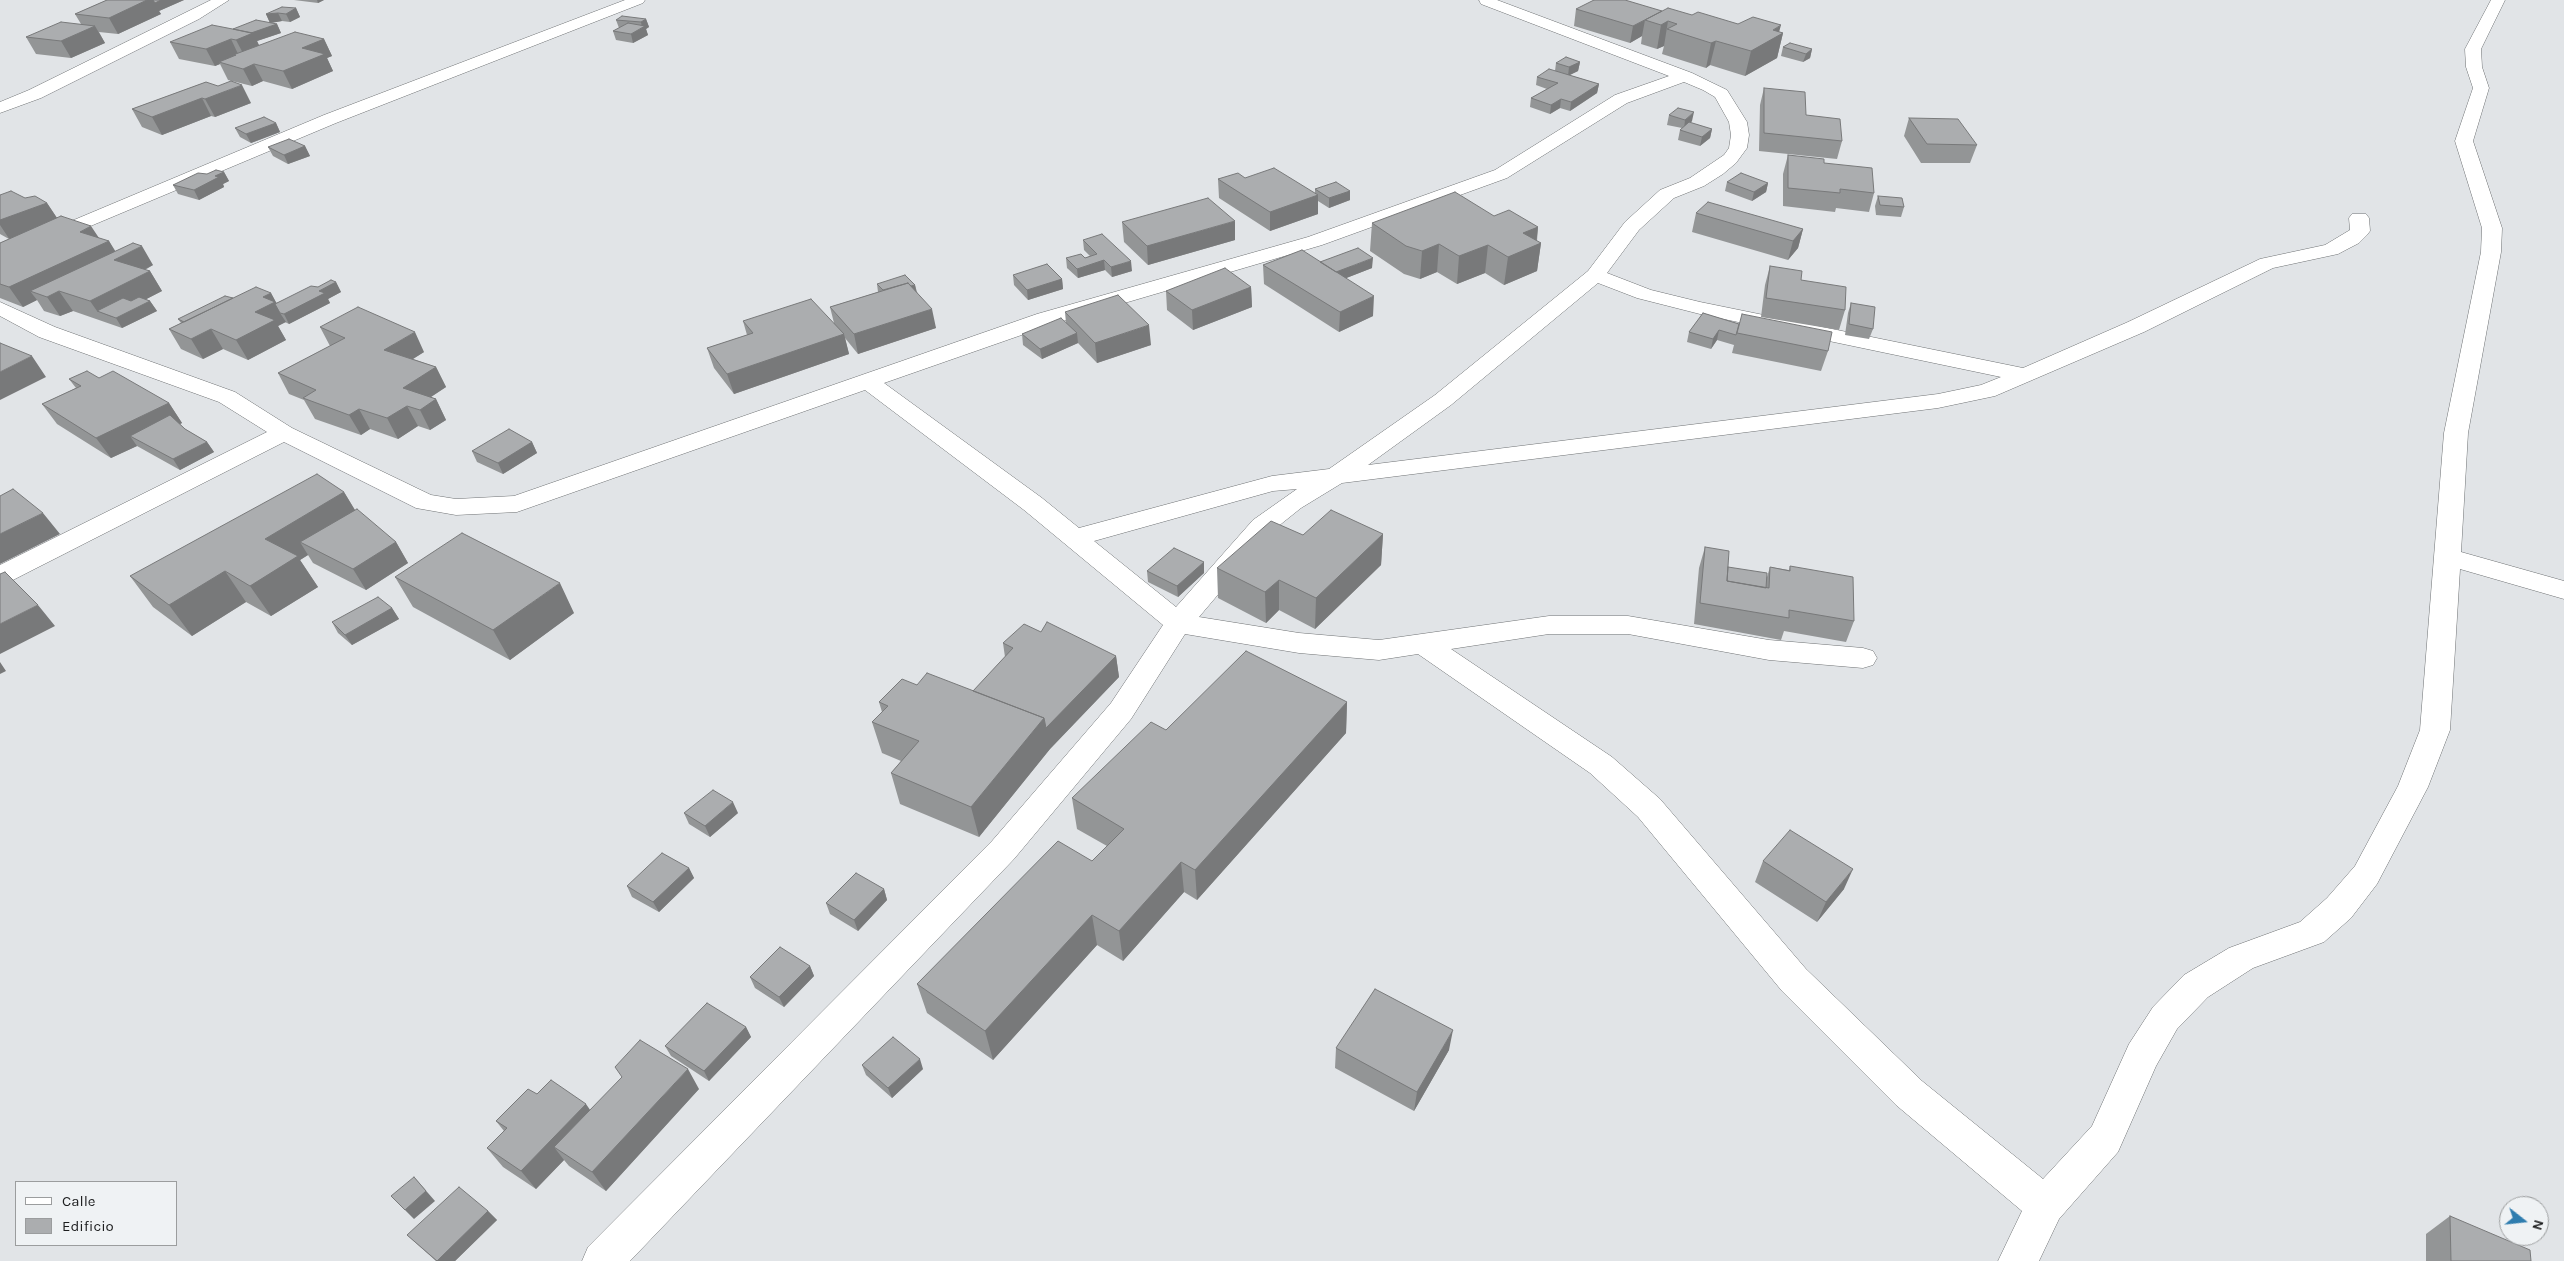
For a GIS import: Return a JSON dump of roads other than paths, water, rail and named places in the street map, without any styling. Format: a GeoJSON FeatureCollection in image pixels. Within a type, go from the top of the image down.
{"type":"FeatureCollection","features":[{"type":"Feature","properties":{"kind":"street"},"geometry":{"type":"LineString","coordinates":[[0,108],[35,94],[194,16],[222,0]]}},
{"type":"Feature","properties":{"kind":"street"},"geometry":{"type":"LineString","coordinates":[[0,258],[330,119],[638,0]]}},
{"type":"Feature","properties":{"kind":"street"},"geometry":{"type":"LineString","coordinates":[[2018,1261],[2045,1205],[2104,1139],[2142,1056],[2165,1018],[2196,986],[2241,958],[2312,932],[2339,908],[2366,875],[2413,787],[2434,730],[2456,433],[2491,252],[2492,228],[2464,141],[2481,88],[2474,67],[2473,49],[2498,0]]}},
{"type":"Feature","properties":{"kind":"street"},"geometry":{"type":"LineString","coordinates":[[602,1261],[1003,850],[1121,712],[1178,623],[1262,526],[1292,502],[1336,476],[1443,400],[1595,275],[1632,226],[1667,194],[1697,182],[1717,170],[1730,160],[1738,148],[1740,135],[1738,122],[1721,94],[1686,76],[1486,1]]}},
{"type":"Feature","properties":{"kind":"street"},"geometry":{"type":"LineString","coordinates":[[0,308],[47,332],[227,397],[284,433],[394,489],[425,502],[456,507],[489,507],[517,504],[1045,319],[1315,241],[1501,174],[1621,99],[1686,76]]}},
{"type":"Feature","properties":{"kind":"street"},"geometry":{"type":"LineString","coordinates":[[1074,538],[1272,484],[1938,401],[1987,391],[2136,327],[2267,263],[2331,250],[2352,239],[2360,231],[2359,218]]}},
{"type":"Feature","properties":{"kind":"street"},"geometry":{"type":"LineString","coordinates":[[1595,275],[1644,294],[1700,308],[2026,375]]}},
{"type":"Feature","properties":{"kind":"street"},"geometry":{"type":"LineString","coordinates":[[867,381],[1032,504],[1178,623],[1299,643],[1379,650],[1421,642],[1549,625],[1628,625],[1769,650],[1863,658]]}},
{"type":"Feature","properties":{"kind":"street"},"geometry":{"type":"LineString","coordinates":[[0,576],[284,433]]}},
{"type":"Feature","properties":{"kind":"street"},"geometry":{"type":"LineString","coordinates":[[2447,557],[2564,590]]}},
{"type":"Feature","properties":{"kind":"street"},"geometry":{"type":"LineString","coordinates":[[1421,642],[1595,761],[1650,808],[1794,980],[1909,1093],[2045,1205]]}}]}
